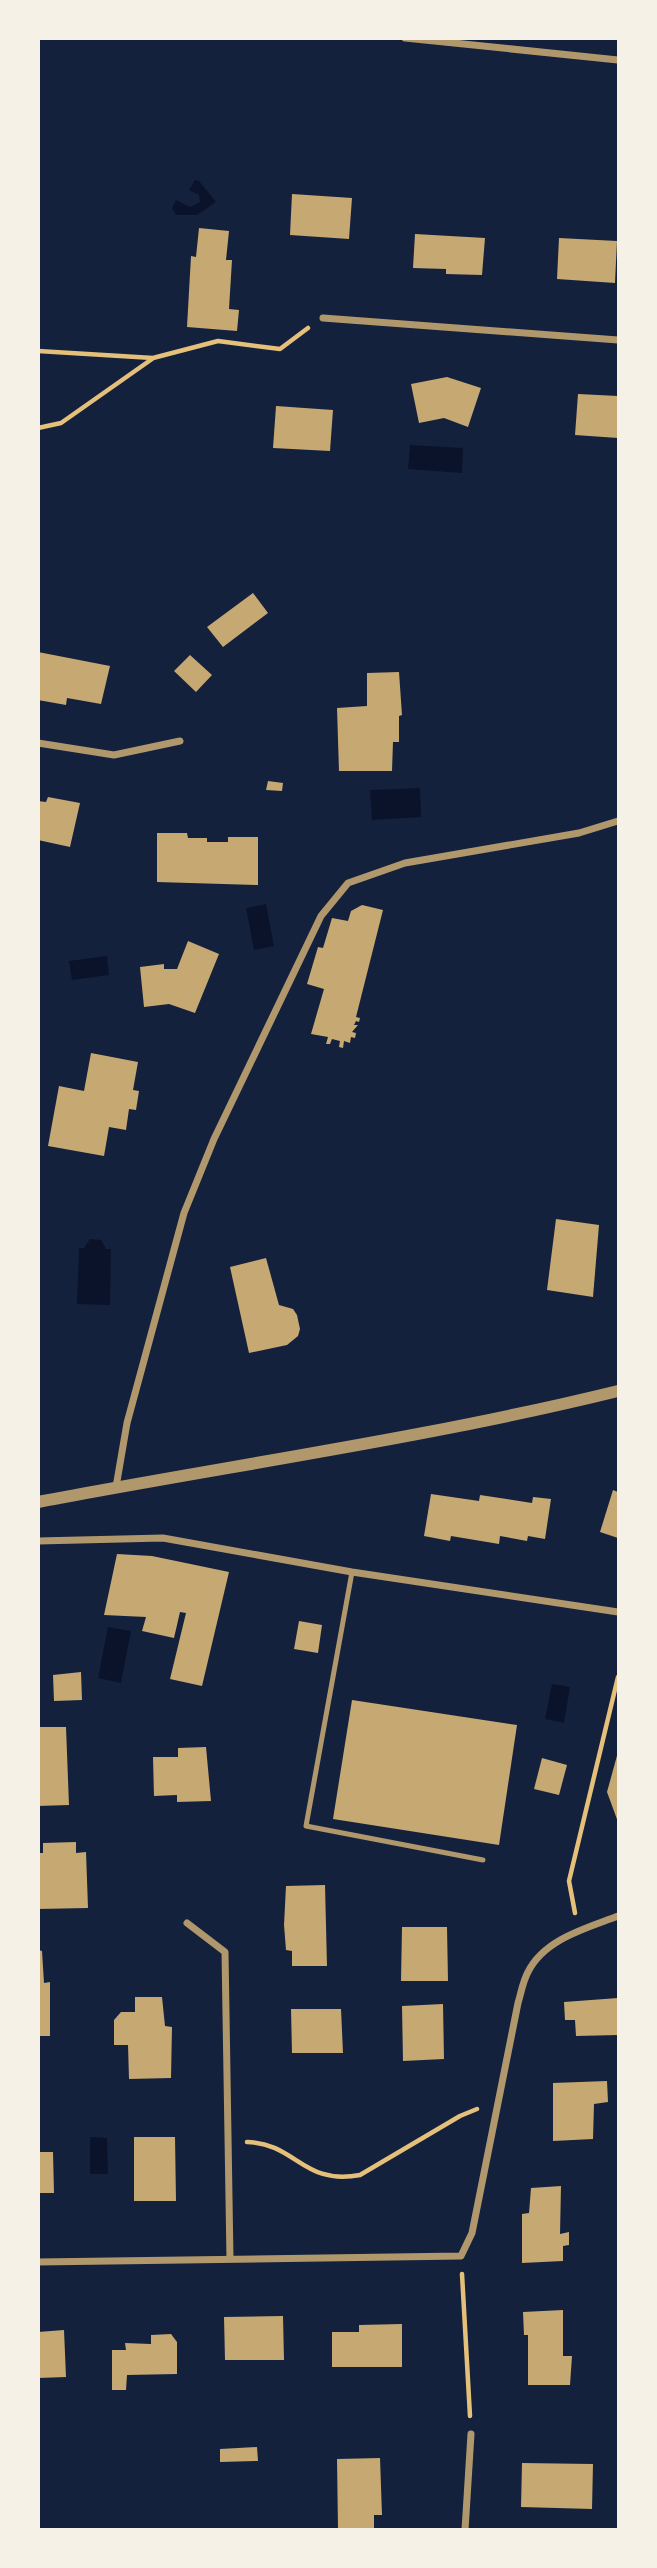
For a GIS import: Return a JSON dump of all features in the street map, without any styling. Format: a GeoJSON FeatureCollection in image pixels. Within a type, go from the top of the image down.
{"type":"FeatureCollection","features":[{"type":"Feature","properties":{"kind":"street"},"geometry":{"type":"LineString","coordinates":[[405,38],[618,60]]}},
{"type":"Feature","properties":{"kind":"street"},"geometry":{"type":"LineString","coordinates":[[323,318],[618,340]]}},
{"type":"Feature","properties":{"kind":"street"},"geometry":{"type":"LineString","coordinates":[[38,743],[114,755],[180,741]]}},
{"type":"Feature","properties":{"kind":"street"},"geometry":{"type":"LineString","coordinates":[[116,1487],[127,1423],[184,1213],[214,1139],[321,916],[333,899],[348,883],[405,863],[579,832],[618,821]]}},
{"type":"Feature","properties":{"kind":"street"},"geometry":{"type":"LineString","coordinates":[[38,1502],[293,1457],[558,1406],[618,1391]]}},
{"type":"Feature","properties":{"kind":"street"},"geometry":{"type":"LineString","coordinates":[[38,1541],[163,1538],[352,1572],[618,1612]]}},
{"type":"Feature","properties":{"kind":"street"},"geometry":{"type":"LineString","coordinates":[[38,2262],[461,2256],[472,2233],[518,2003],[528,1971],[545,1950],[579,1931],[618,1916]]}},
{"type":"Feature","properties":{"kind":"street"},"geometry":{"type":"LineString","coordinates":[[187,1923],[225,1952],[230,2259]]}},
{"type":"Feature","properties":{"kind":"street"},"geometry":{"type":"LineString","coordinates":[[465,2529],[471,2434]]}},
{"type":"Feature","properties":{"kind":"lane"},"geometry":{"type":"LineString","coordinates":[[352,1572],[306,1826],[483,1860]]}},
{"type":"Feature","properties":{"kind":"path"},"geometry":{"type":"LineString","coordinates":[[38,351],[153,358],[218,341],[280,349],[323,318]]}},
{"type":"Feature","properties":{"kind":"path"},"geometry":{"type":"LineString","coordinates":[[38,428],[61,423],[153,358]]}},
{"type":"Feature","properties":{"kind":"path"},"geometry":{"type":"LineString","coordinates":[[579,1931],[569,1881],[618,1677]]}},
{"type":"Feature","properties":{"kind":"path"},"geometry":{"type":"LineString","coordinates":[[228,2142],[264,2142],[326,2177],[342,2179],[360,2175],[460,2116],[498,2106]]}},
{"type":"Feature","properties":{"kind":"path"},"geometry":{"type":"LineString","coordinates":[[461,2256],[471,2434]]}},
{"type":"Feature","properties":{"kind":"water"},"geometry":{"type":"Polygon","coordinates":[[[195,180],[199,181],[216,202],[197,215],[176,215],[172,208],[176,200],[190,207],[200,202],[199,195],[189,190],[195,180]]]}},
{"type":"Feature","properties":{"kind":"water"},"geometry":{"type":"Polygon","coordinates":[[[410,445],[463,448],[462,473],[408,469],[410,445]]]}},
{"type":"Feature","properties":{"kind":"water"},"geometry":{"type":"Polygon","coordinates":[[[420,788],[421,817],[372,820],[370,790],[420,788]]]}},
{"type":"Feature","properties":{"kind":"water"},"geometry":{"type":"Polygon","coordinates":[[[266,904],[274,946],[254,950],[246,908],[266,904]]]}},
{"type":"Feature","properties":{"kind":"water"},"geometry":{"type":"Polygon","coordinates":[[[107,956],[109,975],[72,980],[69,961],[107,956]]]}},
{"type":"Feature","properties":{"kind":"water"},"geometry":{"type":"Polygon","coordinates":[[[90,1239],[101,1240],[106,1249],[111,1249],[110,1305],[77,1304],[79,1248],[84,1248],[90,1239]]]}},
{"type":"Feature","properties":{"kind":"water"},"geometry":{"type":"Polygon","coordinates":[[[108,1627],[131,1631],[121,1683],[98,1678],[108,1627]]]}},
{"type":"Feature","properties":{"kind":"water"},"geometry":{"type":"Polygon","coordinates":[[[552,1684],[570,1687],[564,1723],[545,1719],[552,1684]]]}},
{"type":"Feature","properties":{"kind":"water"},"geometry":{"type":"Polygon","coordinates":[[[90,2137],[107,2138],[108,2174],[90,2174],[90,2137]]]}},
{"type":"Feature","properties":{"kind":"building"},"geometry":{"type":"Polygon","coordinates":[[[292,194],[352,198],[349,239],[290,235],[292,194]]]}},
{"type":"Feature","properties":{"kind":"building"},"geometry":{"type":"Polygon","coordinates":[[[199,228],[229,231],[226,260],[232,260],[229,309],[239,310],[237,331],[187,327],[191,256],[196,257],[199,228]]]}},
{"type":"Feature","properties":{"kind":"building"},"geometry":{"type":"Polygon","coordinates":[[[415,234],[485,238],[482,275],[446,274],[446,269],[413,268],[415,234]]]}},
{"type":"Feature","properties":{"kind":"building"},"geometry":{"type":"Polygon","coordinates":[[[559,238],[617,241],[615,283],[557,279],[559,238]]]}},
{"type":"Feature","properties":{"kind":"building"},"geometry":{"type":"Polygon","coordinates":[[[447,377],[481,388],[468,427],[444,418],[419,423],[411,384],[447,377]]]}},
{"type":"Feature","properties":{"kind":"building"},"geometry":{"type":"Polygon","coordinates":[[[578,394],[618,396],[618,438],[575,435],[578,394]]]}},
{"type":"Feature","properties":{"kind":"building"},"geometry":{"type":"Polygon","coordinates":[[[276,406],[333,410],[330,451],[273,448],[276,406]]]}},
{"type":"Feature","properties":{"kind":"building"},"geometry":{"type":"Polygon","coordinates":[[[253,593],[268,613],[223,647],[207,627],[253,593]]]}},
{"type":"Feature","properties":{"kind":"building"},"geometry":{"type":"Polygon","coordinates":[[[38,652],[110,666],[101,704],[67,698],[66,705],[38,700],[38,652]]]}},
{"type":"Feature","properties":{"kind":"building"},"geometry":{"type":"Polygon","coordinates":[[[190,655],[212,675],[196,692],[174,671],[190,655]]]}},
{"type":"Feature","properties":{"kind":"building"},"geometry":{"type":"Polygon","coordinates":[[[399,672],[402,715],[399,716],[399,742],[393,742],[392,771],[339,771],[337,708],[367,706],[367,673],[399,672]]]}},
{"type":"Feature","properties":{"kind":"building"},"geometry":{"type":"Polygon","coordinates":[[[268,781],[283,783],[282,791],[266,790],[268,781]]]}},
{"type":"Feature","properties":{"kind":"building"},"geometry":{"type":"Polygon","coordinates":[[[48,797],[80,803],[70,847],[38,840],[38,801],[46,802],[48,797]]]}},
{"type":"Feature","properties":{"kind":"building"},"geometry":{"type":"Polygon","coordinates":[[[157,833],[187,833],[188,838],[207,838],[207,842],[228,842],[228,837],[258,837],[258,885],[157,882],[157,833]]]}},
{"type":"Feature","properties":{"kind":"building"},"geometry":{"type":"Polygon","coordinates":[[[362,905],[383,910],[356,1017],[360,1018],[359,1022],[356,1021],[354,1025],[358,1025],[352,1032],[356,1033],[355,1038],[351,1037],[350,1043],[344,1041],[343,1048],[339,1047],[340,1041],[332,1039],[330,1044],[326,1044],[328,1037],[311,1034],[324,989],[307,984],[318,947],[323,948],[332,918],[348,921],[351,911],[362,905]]]}},
{"type":"Feature","properties":{"kind":"building"},"geometry":{"type":"Polygon","coordinates":[[[188,941],[219,954],[195,1013],[169,1004],[144,1007],[140,967],[164,964],[164,969],[177,969],[188,941]]]}},
{"type":"Feature","properties":{"kind":"building"},"geometry":{"type":"Polygon","coordinates":[[[91,1053],[138,1062],[133,1090],[139,1091],[136,1110],[129,1109],[126,1130],[109,1127],[104,1156],[48,1146],[59,1086],[84,1091],[91,1053]]]}},
{"type":"Feature","properties":{"kind":"building"},"geometry":{"type":"Polygon","coordinates":[[[556,1219],[599,1225],[593,1297],[547,1290],[556,1219]]]}},
{"type":"Feature","properties":{"kind":"building"},"geometry":{"type":"Polygon","coordinates":[[[266,1258],[279,1305],[293,1309],[300,1329],[298,1336],[287,1345],[249,1353],[230,1267],[266,1258]]]}},
{"type":"Feature","properties":{"kind":"building"},"geometry":{"type":"Polygon","coordinates":[[[613,1490],[618,1492],[618,1538],[600,1532],[613,1490]]]}},
{"type":"Feature","properties":{"kind":"building"},"geometry":{"type":"Polygon","coordinates":[[[431,1494],[479,1501],[480,1495],[532,1503],[533,1497],[551,1499],[545,1539],[528,1536],[527,1541],[500,1536],[499,1544],[451,1536],[450,1541],[424,1536],[431,1494]]]}},
{"type":"Feature","properties":{"kind":"building"},"geometry":{"type":"Polygon","coordinates":[[[117,1554],[152,1556],[229,1572],[202,1686],[170,1679],[186,1613],[180,1612],[174,1638],[142,1631],[146,1617],[104,1615],[117,1554]]]}},
{"type":"Feature","properties":{"kind":"building"},"geometry":{"type":"Polygon","coordinates":[[[299,1621],[322,1625],[318,1653],[294,1649],[299,1621]]]}},
{"type":"Feature","properties":{"kind":"building"},"geometry":{"type":"Polygon","coordinates":[[[81,1672],[82,1700],[54,1701],[53,1675],[81,1672]]]}},
{"type":"Feature","properties":{"kind":"building"},"geometry":{"type":"Polygon","coordinates":[[[352,1700],[517,1725],[499,1845],[333,1819],[352,1700]]]}},
{"type":"Feature","properties":{"kind":"building"},"geometry":{"type":"Polygon","coordinates":[[[38,1727],[66,1727],[69,1805],[38,1806],[38,1727]]]}},
{"type":"Feature","properties":{"kind":"building"},"geometry":{"type":"Polygon","coordinates":[[[206,1747],[211,1801],[177,1802],[177,1795],[154,1796],[153,1757],[178,1757],[178,1748],[206,1747]]]}},
{"type":"Feature","properties":{"kind":"building"},"geometry":{"type":"Polygon","coordinates":[[[618,1752],[618,1822],[607,1792],[618,1752]]]}},
{"type":"Feature","properties":{"kind":"building"},"geometry":{"type":"Polygon","coordinates":[[[542,1758],[567,1765],[559,1795],[534,1789],[542,1758]]]}},
{"type":"Feature","properties":{"kind":"building"},"geometry":{"type":"Polygon","coordinates":[[[76,1842],[76,1853],[86,1852],[88,1908],[38,1909],[38,1853],[43,1853],[43,1843],[76,1842]]]}},
{"type":"Feature","properties":{"kind":"building"},"geometry":{"type":"Polygon","coordinates":[[[325,1885],[327,1966],[292,1966],[292,1951],[286,1950],[284,1925],[286,1886],[325,1885]]]}},
{"type":"Feature","properties":{"kind":"building"},"geometry":{"type":"Polygon","coordinates":[[[402,1927],[447,1927],[448,1981],[401,1981],[402,1927]]]}},
{"type":"Feature","properties":{"kind":"building"},"geometry":{"type":"Polygon","coordinates":[[[38,1950],[42,1951],[44,1983],[50,1982],[50,2036],[38,2036],[38,1950]]]}},
{"type":"Feature","properties":{"kind":"building"},"geometry":{"type":"Polygon","coordinates":[[[135,1997],[162,1997],[165,2026],[172,2027],[171,2078],[129,2079],[128,2045],[114,2045],[114,2020],[121,2012],[135,2012],[135,1997]]]}},
{"type":"Feature","properties":{"kind":"building"},"geometry":{"type":"Polygon","coordinates":[[[618,1998],[618,2035],[576,2036],[575,2020],[565,2020],[564,2002],[618,1998]]]}},
{"type":"Feature","properties":{"kind":"building"},"geometry":{"type":"Polygon","coordinates":[[[443,2004],[444,2059],[403,2061],[402,2006],[443,2004]]]}},
{"type":"Feature","properties":{"kind":"building"},"geometry":{"type":"Polygon","coordinates":[[[291,2009],[341,2009],[343,2053],[292,2053],[291,2009]]]}},
{"type":"Feature","properties":{"kind":"building"},"geometry":{"type":"Polygon","coordinates":[[[607,2081],[608,2102],[594,2104],[593,2139],[553,2141],[553,2083],[607,2081]]]}},
{"type":"Feature","properties":{"kind":"building"},"geometry":{"type":"Polygon","coordinates":[[[134,2137],[175,2137],[176,2201],[134,2201],[134,2137]]]}},
{"type":"Feature","properties":{"kind":"building"},"geometry":{"type":"Polygon","coordinates":[[[38,2152],[53,2152],[54,2193],[38,2193],[38,2152]]]}},
{"type":"Feature","properties":{"kind":"building"},"geometry":{"type":"Polygon","coordinates":[[[561,2186],[560,2234],[569,2232],[569,2245],[563,2246],[563,2261],[522,2263],[522,2214],[529,2213],[531,2188],[561,2186]]]}},
{"type":"Feature","properties":{"kind":"building"},"geometry":{"type":"Polygon","coordinates":[[[563,2310],[563,2356],[572,2356],[570,2385],[528,2385],[528,2335],[524,2335],[523,2312],[563,2310]]]}},
{"type":"Feature","properties":{"kind":"building"},"geometry":{"type":"Polygon","coordinates":[[[283,2316],[284,2360],[225,2360],[224,2317],[283,2316]]]}},
{"type":"Feature","properties":{"kind":"building"},"geometry":{"type":"Polygon","coordinates":[[[402,2324],[402,2367],[332,2367],[332,2332],[359,2332],[359,2325],[402,2324]]]}},
{"type":"Feature","properties":{"kind":"building"},"geometry":{"type":"Polygon","coordinates":[[[64,2330],[66,2377],[38,2378],[38,2332],[64,2330]]]}},
{"type":"Feature","properties":{"kind":"building"},"geometry":{"type":"Polygon","coordinates":[[[171,2334],[177,2342],[177,2374],[127,2375],[126,2390],[112,2390],[112,2350],[126,2350],[125,2343],[151,2344],[151,2335],[171,2334]]]}},
{"type":"Feature","properties":{"kind":"building"},"geometry":{"type":"Polygon","coordinates":[[[257,2447],[258,2461],[220,2462],[220,2449],[257,2447]]]}},
{"type":"Feature","properties":{"kind":"building"},"geometry":{"type":"Polygon","coordinates":[[[380,2458],[382,2515],[374,2515],[374,2530],[338,2530],[337,2459],[380,2458]]]}},
{"type":"Feature","properties":{"kind":"building"},"geometry":{"type":"Polygon","coordinates":[[[522,2463],[593,2464],[592,2509],[521,2507],[522,2463]]]}}]}
